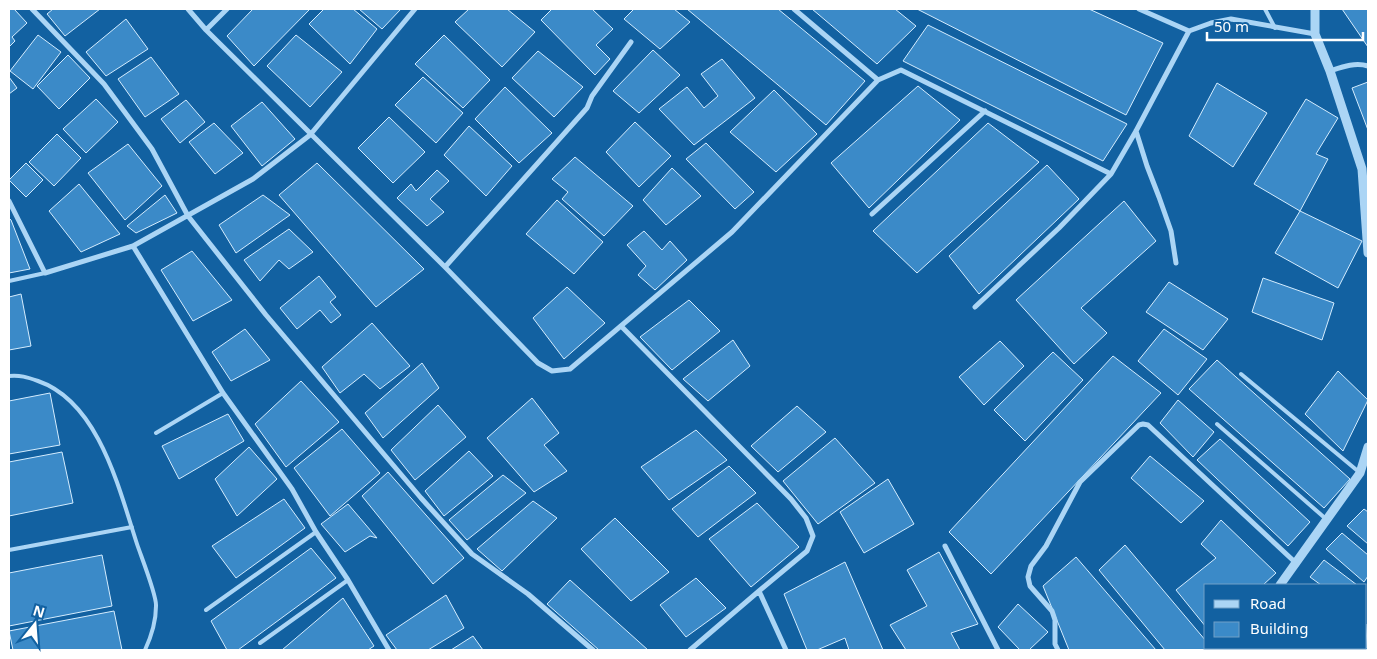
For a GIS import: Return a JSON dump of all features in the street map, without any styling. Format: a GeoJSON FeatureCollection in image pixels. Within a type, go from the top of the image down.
{"type":"FeatureCollection","features":[{"type":"Feature","properties":{"kind":"street"},"geometry":{"type":"LineString","coordinates":[[32,9],[104,84],[152,148],[188,216],[272,322],[421,498],[472,554],[528,594],[593,650]]}},
{"type":"Feature","properties":{"kind":"street"},"geometry":{"type":"LineString","coordinates":[[188,9],[206,30],[445,267],[538,363],[552,372],[570,369],[732,232],[878,80],[900,70],[1111,174]]}},
{"type":"Feature","properties":{"kind":"street"},"geometry":{"type":"LineString","coordinates":[[206,30],[227,9]]}},
{"type":"Feature","properties":{"kind":"street"},"geometry":{"type":"LineString","coordinates":[[9,201],[45,273],[133,246],[253,179],[310,135],[415,9]]}},
{"type":"Feature","properties":{"kind":"street"},"geometry":{"type":"LineString","coordinates":[[794,9],[878,80]]}},
{"type":"Feature","properties":{"kind":"street"},"geometry":{"type":"LineString","coordinates":[[1139,9],[1189,31]]}},
{"type":"Feature","properties":{"kind":"street"},"geometry":{"type":"LineString","coordinates":[[1315,9],[1315,34],[1365,169],[1368,253]]}},
{"type":"Feature","properties":{"kind":"street"},"geometry":{"type":"LineString","coordinates":[[975,307],[1059,228],[1111,174],[1189,31],[1230,19],[1315,34]]}},
{"type":"Feature","properties":{"kind":"street"},"geometry":{"type":"LineString","coordinates":[[445,267],[587,108],[592,96],[631,42]]}},
{"type":"Feature","properties":{"kind":"street"},"geometry":{"type":"LineString","coordinates":[[1330,71],[1347,65],[1368,66]]}},
{"type":"Feature","properties":{"kind":"street"},"geometry":{"type":"LineString","coordinates":[[872,214],[985,111]]}},
{"type":"Feature","properties":{"kind":"street"},"geometry":{"type":"LineString","coordinates":[[1136,131],[1171,231],[1176,263]]}},
{"type":"Feature","properties":{"kind":"street"},"geometry":{"type":"LineString","coordinates":[[133,246],[223,393],[292,489],[316,532],[348,580],[390,650]]}},
{"type":"Feature","properties":{"kind":"street"},"geometry":{"type":"LineString","coordinates":[[621,326],[791,499],[806,518],[814,536],[807,551],[690,650]]}},
{"type":"Feature","properties":{"kind":"street"},"geometry":{"type":"LineString","coordinates":[[1058,650],[1055,644],[1055,620],[1052,611],[1030,586],[1028,577],[1031,566],[1046,546],[1080,482],[1139,425],[1148,425],[1297,564]]}},
{"type":"Feature","properties":{"kind":"street"},"geometry":{"type":"LineString","coordinates":[[1281,584],[1297,564],[1360,473],[1368,447]]}},
{"type":"Feature","properties":{"kind":"street"},"geometry":{"type":"LineString","coordinates":[[945,546],[998,650]]}},
{"type":"Feature","properties":{"kind":"street"},"geometry":{"type":"LineString","coordinates":[[759,591],[786,650]]}},
{"type":"Feature","properties":{"kind":"lane"},"geometry":{"type":"LineString","coordinates":[[1265,9],[1275,28]]}},
{"type":"Feature","properties":{"kind":"lane"},"geometry":{"type":"LineString","coordinates":[[9,281],[45,273]]}},
{"type":"Feature","properties":{"kind":"lane"},"geometry":{"type":"LineString","coordinates":[[9,376],[21,374],[51,385],[85,416],[105,450],[157,604],[150,639],[145,650]]}},
{"type":"Feature","properties":{"kind":"lane"},"geometry":{"type":"LineString","coordinates":[[1241,374],[1360,473]]}},
{"type":"Feature","properties":{"kind":"lane"},"geometry":{"type":"LineString","coordinates":[[156,432],[223,393]]}},
{"type":"Feature","properties":{"kind":"lane"},"geometry":{"type":"LineString","coordinates":[[1217,424],[1328,520]]}},
{"type":"Feature","properties":{"kind":"lane"},"geometry":{"type":"LineString","coordinates":[[9,550],[132,527]]}},
{"type":"Feature","properties":{"kind":"lane"},"geometry":{"type":"LineString","coordinates":[[206,610],[316,532]]}},
{"type":"Feature","properties":{"kind":"lane"},"geometry":{"type":"LineString","coordinates":[[260,643],[348,580]]}},
{"type":"Feature","properties":{"kind":"building"},"geometry":{"type":"Polygon","coordinates":[[[9,9],[14,9],[27,23],[12,37],[15,41],[9,47],[9,9]]]}},
{"type":"Feature","properties":{"kind":"building"},"geometry":{"type":"Polygon","coordinates":[[[53,9],[100,9],[65,36],[47,14],[53,9]]]}},
{"type":"Feature","properties":{"kind":"building"},"geometry":{"type":"Polygon","coordinates":[[[253,9],[310,9],[254,66],[227,36],[253,9]]]}},
{"type":"Feature","properties":{"kind":"building"},"geometry":{"type":"Polygon","coordinates":[[[324,9],[353,9],[377,29],[350,64],[309,24],[324,9]]]}},
{"type":"Feature","properties":{"kind":"building"},"geometry":{"type":"Polygon","coordinates":[[[359,9],[401,9],[382,29],[359,9]]]}},
{"type":"Feature","properties":{"kind":"building"},"geometry":{"type":"Polygon","coordinates":[[[469,9],[507,9],[535,32],[502,67],[455,22],[469,9]]]}},
{"type":"Feature","properties":{"kind":"building"},"geometry":{"type":"Polygon","coordinates":[[[552,9],[592,9],[613,29],[596,45],[610,59],[595,75],[541,20],[552,9]]]}},
{"type":"Feature","properties":{"kind":"building"},"geometry":{"type":"Polygon","coordinates":[[[634,9],[674,9],[690,22],[660,49],[624,19],[634,9]]]}},
{"type":"Feature","properties":{"kind":"building"},"geometry":{"type":"Polygon","coordinates":[[[687,9],[778,9],[865,81],[826,125],[687,9]]]}},
{"type":"Feature","properties":{"kind":"building"},"geometry":{"type":"Polygon","coordinates":[[[812,9],[895,9],[916,26],[877,64],[812,9]]]}},
{"type":"Feature","properties":{"kind":"building"},"geometry":{"type":"Polygon","coordinates":[[[917,9],[1089,9],[1163,43],[1126,115],[917,9]]]}},
{"type":"Feature","properties":{"kind":"building"},"geometry":{"type":"Polygon","coordinates":[[[1342,9],[1368,9],[1368,47],[1342,9]]]}},
{"type":"Feature","properties":{"kind":"building"},"geometry":{"type":"Polygon","coordinates":[[[126,19],[148,49],[106,76],[86,52],[126,19]]]}},
{"type":"Feature","properties":{"kind":"building"},"geometry":{"type":"Polygon","coordinates":[[[928,25],[1127,124],[1103,161],[903,61],[928,25]]]}},
{"type":"Feature","properties":{"kind":"building"},"geometry":{"type":"Polygon","coordinates":[[[38,35],[61,52],[33,89],[10,71],[38,35]]]}},
{"type":"Feature","properties":{"kind":"building"},"geometry":{"type":"Polygon","coordinates":[[[296,35],[342,72],[310,107],[267,66],[296,35]]]}},
{"type":"Feature","properties":{"kind":"building"},"geometry":{"type":"Polygon","coordinates":[[[444,35],[490,80],[463,108],[415,64],[444,35]]]}},
{"type":"Feature","properties":{"kind":"building"},"geometry":{"type":"Polygon","coordinates":[[[653,50],[680,75],[639,113],[613,91],[653,50]]]}},
{"type":"Feature","properties":{"kind":"building"},"geometry":{"type":"Polygon","coordinates":[[[538,51],[583,87],[554,117],[512,78],[538,51]]]}},
{"type":"Feature","properties":{"kind":"building"},"geometry":{"type":"Polygon","coordinates":[[[68,55],[90,78],[59,109],[37,86],[68,55]]]}},
{"type":"Feature","properties":{"kind":"building"},"geometry":{"type":"Polygon","coordinates":[[[151,57],[179,94],[145,117],[118,79],[151,57]]]}},
{"type":"Feature","properties":{"kind":"building"},"geometry":{"type":"Polygon","coordinates":[[[722,59],[755,98],[694,145],[659,109],[687,87],[704,108],[718,96],[701,74],[722,59]]]}},
{"type":"Feature","properties":{"kind":"building"},"geometry":{"type":"Polygon","coordinates":[[[9,77],[17,88],[9,94],[9,77]]]}},
{"type":"Feature","properties":{"kind":"building"},"geometry":{"type":"Polygon","coordinates":[[[423,77],[463,113],[436,143],[395,105],[423,77]]]}},
{"type":"Feature","properties":{"kind":"building"},"geometry":{"type":"Polygon","coordinates":[[[1368,82],[1368,130],[1352,88],[1368,82]]]}},
{"type":"Feature","properties":{"kind":"building"},"geometry":{"type":"Polygon","coordinates":[[[1217,83],[1267,113],[1233,167],[1189,136],[1217,83]]]}},
{"type":"Feature","properties":{"kind":"building"},"geometry":{"type":"Polygon","coordinates":[[[918,86],[960,120],[869,208],[831,163],[918,86]]]}},
{"type":"Feature","properties":{"kind":"building"},"geometry":{"type":"Polygon","coordinates":[[[505,87],[552,133],[519,163],[475,119],[505,87]]]}},
{"type":"Feature","properties":{"kind":"building"},"geometry":{"type":"Polygon","coordinates":[[[774,90],[817,134],[776,172],[730,132],[774,90]]]}},
{"type":"Feature","properties":{"kind":"building"},"geometry":{"type":"Polygon","coordinates":[[[96,99],[118,122],[86,153],[63,129],[96,99]]]}},
{"type":"Feature","properties":{"kind":"building"},"geometry":{"type":"Polygon","coordinates":[[[1306,99],[1338,118],[1316,154],[1328,159],[1300,211],[1254,184],[1306,99]]]}},
{"type":"Feature","properties":{"kind":"building"},"geometry":{"type":"Polygon","coordinates":[[[186,100],[205,122],[180,143],[161,119],[186,100]]]}},
{"type":"Feature","properties":{"kind":"building"},"geometry":{"type":"Polygon","coordinates":[[[262,102],[295,139],[262,166],[231,126],[262,102]]]}},
{"type":"Feature","properties":{"kind":"building"},"geometry":{"type":"Polygon","coordinates":[[[389,117],[425,152],[393,183],[358,148],[389,117]]]}},
{"type":"Feature","properties":{"kind":"building"},"geometry":{"type":"Polygon","coordinates":[[[635,122],[671,156],[639,187],[606,152],[635,122]]]}},
{"type":"Feature","properties":{"kind":"building"},"geometry":{"type":"Polygon","coordinates":[[[214,123],[243,153],[215,174],[189,142],[214,123]]]}},
{"type":"Feature","properties":{"kind":"building"},"geometry":{"type":"Polygon","coordinates":[[[988,123],[1039,162],[917,273],[873,231],[988,123]]]}},
{"type":"Feature","properties":{"kind":"building"},"geometry":{"type":"Polygon","coordinates":[[[469,126],[512,166],[486,196],[444,155],[469,126]]]}},
{"type":"Feature","properties":{"kind":"building"},"geometry":{"type":"Polygon","coordinates":[[[57,134],[81,158],[54,186],[29,162],[57,134]]]}},
{"type":"Feature","properties":{"kind":"building"},"geometry":{"type":"Polygon","coordinates":[[[706,143],[754,192],[735,209],[686,159],[706,143]]]}},
{"type":"Feature","properties":{"kind":"building"},"geometry":{"type":"Polygon","coordinates":[[[128,144],[162,186],[125,220],[88,173],[128,144]]]}},
{"type":"Feature","properties":{"kind":"building"},"geometry":{"type":"Polygon","coordinates":[[[575,157],[633,206],[604,236],[562,199],[568,192],[552,179],[575,157]]]}},
{"type":"Feature","properties":{"kind":"building"},"geometry":{"type":"Polygon","coordinates":[[[26,163],[43,180],[26,197],[9,180],[26,163]]]}},
{"type":"Feature","properties":{"kind":"building"},"geometry":{"type":"Polygon","coordinates":[[[317,163],[424,269],[376,307],[279,195],[317,163]]]}},
{"type":"Feature","properties":{"kind":"building"},"geometry":{"type":"Polygon","coordinates":[[[1047,165],[1079,199],[979,294],[949,256],[1047,165]]]}},
{"type":"Feature","properties":{"kind":"building"},"geometry":{"type":"Polygon","coordinates":[[[672,168],[701,196],[666,225],[643,200],[672,168]]]}},
{"type":"Feature","properties":{"kind":"building"},"geometry":{"type":"Polygon","coordinates":[[[437,170],[449,181],[430,199],[444,212],[427,226],[397,198],[411,184],[416,191],[437,170]]]}},
{"type":"Feature","properties":{"kind":"building"},"geometry":{"type":"Polygon","coordinates":[[[79,184],[120,234],[81,252],[49,211],[79,184]]]}},
{"type":"Feature","properties":{"kind":"building"},"geometry":{"type":"Polygon","coordinates":[[[165,195],[177,213],[136,233],[127,226],[165,195]]]}},
{"type":"Feature","properties":{"kind":"building"},"geometry":{"type":"Polygon","coordinates":[[[263,195],[290,215],[236,253],[219,225],[263,195]]]}},
{"type":"Feature","properties":{"kind":"building"},"geometry":{"type":"Polygon","coordinates":[[[557,200],[603,242],[574,274],[526,234],[557,200]]]}},
{"type":"Feature","properties":{"kind":"building"},"geometry":{"type":"Polygon","coordinates":[[[1124,201],[1156,241],[1081,308],[1107,333],[1074,364],[1016,300],[1124,201]]]}},
{"type":"Feature","properties":{"kind":"building"},"geometry":{"type":"Polygon","coordinates":[[[1300,211],[1362,241],[1338,288],[1275,253],[1300,211]]]}},
{"type":"Feature","properties":{"kind":"building"},"geometry":{"type":"Polygon","coordinates":[[[9,218],[11,220],[30,269],[9,273],[9,218]]]}},
{"type":"Feature","properties":{"kind":"building"},"geometry":{"type":"Polygon","coordinates":[[[289,229],[313,252],[289,269],[279,260],[260,281],[244,260],[289,229]]]}},
{"type":"Feature","properties":{"kind":"building"},"geometry":{"type":"Polygon","coordinates":[[[644,231],[662,250],[670,241],[687,260],[655,290],[638,275],[646,266],[627,245],[644,231]]]}},
{"type":"Feature","properties":{"kind":"building"},"geometry":{"type":"Polygon","coordinates":[[[192,251],[232,300],[193,321],[161,270],[192,251]]]}},
{"type":"Feature","properties":{"kind":"building"},"geometry":{"type":"Polygon","coordinates":[[[319,276],[336,297],[330,302],[341,315],[331,323],[320,310],[297,329],[280,308],[319,276]]]}},
{"type":"Feature","properties":{"kind":"building"},"geometry":{"type":"Polygon","coordinates":[[[1263,278],[1334,303],[1322,340],[1252,312],[1263,278]]]}},
{"type":"Feature","properties":{"kind":"building"},"geometry":{"type":"Polygon","coordinates":[[[1169,282],[1228,319],[1203,350],[1146,312],[1169,282]]]}},
{"type":"Feature","properties":{"kind":"building"},"geometry":{"type":"Polygon","coordinates":[[[567,287],[605,323],[564,359],[533,318],[567,287]]]}},
{"type":"Feature","properties":{"kind":"building"},"geometry":{"type":"Polygon","coordinates":[[[21,294],[31,346],[9,350],[9,297],[21,294]]]}},
{"type":"Feature","properties":{"kind":"building"},"geometry":{"type":"Polygon","coordinates":[[[689,300],[720,331],[672,370],[640,337],[689,300]]]}},
{"type":"Feature","properties":{"kind":"building"},"geometry":{"type":"Polygon","coordinates":[[[372,323],[410,366],[380,389],[364,374],[340,393],[322,367],[372,323]]]}},
{"type":"Feature","properties":{"kind":"building"},"geometry":{"type":"Polygon","coordinates":[[[245,329],[270,360],[231,381],[212,352],[245,329]]]}},
{"type":"Feature","properties":{"kind":"building"},"geometry":{"type":"Polygon","coordinates":[[[1164,329],[1207,359],[1178,395],[1138,361],[1164,329]]]}},
{"type":"Feature","properties":{"kind":"building"},"geometry":{"type":"Polygon","coordinates":[[[733,340],[750,366],[708,401],[683,379],[733,340]]]}},
{"type":"Feature","properties":{"kind":"building"},"geometry":{"type":"Polygon","coordinates":[[[1000,341],[1024,366],[984,405],[959,377],[1000,341]]]}},
{"type":"Feature","properties":{"kind":"building"},"geometry":{"type":"Polygon","coordinates":[[[1053,352],[1083,380],[1025,441],[994,410],[1053,352]]]}},
{"type":"Feature","properties":{"kind":"building"},"geometry":{"type":"Polygon","coordinates":[[[1113,356],[1161,393],[991,574],[949,532],[1113,356]]]}},
{"type":"Feature","properties":{"kind":"building"},"geometry":{"type":"Polygon","coordinates":[[[1217,360],[1350,479],[1324,508],[1189,389],[1217,360]]]}},
{"type":"Feature","properties":{"kind":"building"},"geometry":{"type":"Polygon","coordinates":[[[422,363],[439,388],[383,438],[365,413],[422,363]]]}},
{"type":"Feature","properties":{"kind":"building"},"geometry":{"type":"Polygon","coordinates":[[[1338,371],[1368,400],[1343,451],[1305,414],[1338,371]]]}},
{"type":"Feature","properties":{"kind":"building"},"geometry":{"type":"Polygon","coordinates":[[[301,381],[339,422],[286,467],[255,424],[301,381]]]}},
{"type":"Feature","properties":{"kind":"building"},"geometry":{"type":"Polygon","coordinates":[[[50,393],[60,445],[9,454],[9,401],[50,393]]]}},
{"type":"Feature","properties":{"kind":"building"},"geometry":{"type":"Polygon","coordinates":[[[532,398],[559,433],[544,445],[567,471],[534,492],[487,438],[532,398]]]}},
{"type":"Feature","properties":{"kind":"building"},"geometry":{"type":"Polygon","coordinates":[[[1178,400],[1214,432],[1193,457],[1160,423],[1178,400]]]}},
{"type":"Feature","properties":{"kind":"building"},"geometry":{"type":"Polygon","coordinates":[[[438,405],[466,437],[415,480],[391,450],[438,405]]]}},
{"type":"Feature","properties":{"kind":"building"},"geometry":{"type":"Polygon","coordinates":[[[797,406],[826,432],[778,472],[751,446],[797,406]]]}},
{"type":"Feature","properties":{"kind":"building"},"geometry":{"type":"Polygon","coordinates":[[[228,414],[244,441],[179,479],[162,446],[228,414]]]}},
{"type":"Feature","properties":{"kind":"building"},"geometry":{"type":"Polygon","coordinates":[[[342,429],[380,473],[330,516],[294,468],[342,429]]]}},
{"type":"Feature","properties":{"kind":"building"},"geometry":{"type":"Polygon","coordinates":[[[696,430],[727,460],[669,500],[641,467],[696,430]]]}},
{"type":"Feature","properties":{"kind":"building"},"geometry":{"type":"Polygon","coordinates":[[[835,438],[875,483],[818,524],[783,481],[835,438]]]}},
{"type":"Feature","properties":{"kind":"building"},"geometry":{"type":"Polygon","coordinates":[[[1220,439],[1310,522],[1288,546],[1197,460],[1220,439]]]}},
{"type":"Feature","properties":{"kind":"building"},"geometry":{"type":"Polygon","coordinates":[[[249,447],[277,479],[237,516],[215,479],[249,447]]]}},
{"type":"Feature","properties":{"kind":"building"},"geometry":{"type":"Polygon","coordinates":[[[469,451],[493,476],[444,516],[425,491],[469,451]]]}},
{"type":"Feature","properties":{"kind":"building"},"geometry":{"type":"Polygon","coordinates":[[[62,452],[73,503],[9,516],[9,462],[62,452]]]}},
{"type":"Feature","properties":{"kind":"building"},"geometry":{"type":"Polygon","coordinates":[[[1150,456],[1204,501],[1181,523],[1131,478],[1150,456]]]}},
{"type":"Feature","properties":{"kind":"building"},"geometry":{"type":"Polygon","coordinates":[[[729,466],[756,493],[698,537],[672,509],[729,466]]]}},
{"type":"Feature","properties":{"kind":"building"},"geometry":{"type":"Polygon","coordinates":[[[388,472],[464,558],[433,584],[362,496],[388,472]]]}},
{"type":"Feature","properties":{"kind":"building"},"geometry":{"type":"Polygon","coordinates":[[[503,475],[526,493],[467,540],[449,520],[503,475]]]}},
{"type":"Feature","properties":{"kind":"building"},"geometry":{"type":"Polygon","coordinates":[[[888,479],[914,524],[864,553],[840,512],[888,479]]]}},
{"type":"Feature","properties":{"kind":"building"},"geometry":{"type":"Polygon","coordinates":[[[284,499],[305,528],[236,578],[212,546],[284,499]]]}},
{"type":"Feature","properties":{"kind":"building"},"geometry":{"type":"Polygon","coordinates":[[[533,501],[557,518],[502,571],[477,549],[533,501]]]}},
{"type":"Feature","properties":{"kind":"building"},"geometry":{"type":"Polygon","coordinates":[[[757,503],[799,547],[751,587],[709,539],[757,503]]]}},
{"type":"Feature","properties":{"kind":"building"},"geometry":{"type":"Polygon","coordinates":[[[348,504],[377,538],[370,536],[345,552],[321,524],[348,504]]]}},
{"type":"Feature","properties":{"kind":"building"},"geometry":{"type":"Polygon","coordinates":[[[1364,509],[1368,512],[1368,544],[1347,526],[1364,509]]]}},
{"type":"Feature","properties":{"kind":"building"},"geometry":{"type":"Polygon","coordinates":[[[615,518],[669,572],[631,601],[581,549],[615,518]]]}},
{"type":"Feature","properties":{"kind":"building"},"geometry":{"type":"Polygon","coordinates":[[[1221,520],[1276,573],[1264,584],[1204,584],[1204,625],[1176,590],[1216,558],[1201,544],[1221,520]]]}},
{"type":"Feature","properties":{"kind":"building"},"geometry":{"type":"Polygon","coordinates":[[[1342,533],[1368,555],[1368,576],[1364,582],[1326,549],[1342,533]]]}},
{"type":"Feature","properties":{"kind":"building"},"geometry":{"type":"Polygon","coordinates":[[[1125,545],[1204,639],[1204,649],[1214,650],[1165,650],[1099,570],[1125,545]]]}},
{"type":"Feature","properties":{"kind":"building"},"geometry":{"type":"Polygon","coordinates":[[[311,548],[336,578],[238,650],[227,650],[211,621],[311,548]]]}},
{"type":"Feature","properties":{"kind":"building"},"geometry":{"type":"Polygon","coordinates":[[[939,552],[978,624],[951,633],[960,650],[906,650],[890,625],[927,606],[907,570],[939,552]]]}},
{"type":"Feature","properties":{"kind":"building"},"geometry":{"type":"Polygon","coordinates":[[[102,555],[112,606],[9,626],[9,573],[102,555]]]}},
{"type":"Feature","properties":{"kind":"building"},"geometry":{"type":"Polygon","coordinates":[[[1076,557],[1156,650],[1069,650],[1043,586],[1076,557]]]}},
{"type":"Feature","properties":{"kind":"building"},"geometry":{"type":"Polygon","coordinates":[[[1324,560],[1356,584],[1320,584],[1310,577],[1324,560]]]}},
{"type":"Feature","properties":{"kind":"building"},"geometry":{"type":"Polygon","coordinates":[[[845,562],[883,650],[849,650],[845,638],[817,650],[807,650],[784,594],[845,562]]]}},
{"type":"Feature","properties":{"kind":"building"},"geometry":{"type":"Polygon","coordinates":[[[696,578],[726,608],[686,637],[660,605],[696,578]]]}},
{"type":"Feature","properties":{"kind":"building"},"geometry":{"type":"Polygon","coordinates":[[[570,580],[648,650],[599,650],[547,604],[570,580]]]}},
{"type":"Feature","properties":{"kind":"building"},"geometry":{"type":"Polygon","coordinates":[[[446,595],[464,628],[428,650],[397,650],[386,635],[446,595]]]}},
{"type":"Feature","properties":{"kind":"building"},"geometry":{"type":"Polygon","coordinates":[[[343,598],[374,646],[368,650],[282,650],[343,598]]]}},
{"type":"Feature","properties":{"kind":"building"},"geometry":{"type":"Polygon","coordinates":[[[1018,604],[1048,632],[1029,650],[1020,650],[998,627],[1018,604]]]}},
{"type":"Feature","properties":{"kind":"building"},"geometry":{"type":"Polygon","coordinates":[[[114,611],[122,650],[13,650],[9,631],[114,611]]]}},
{"type":"Feature","properties":{"kind":"building"},"geometry":{"type":"Polygon","coordinates":[[[1367,624],[1368,650],[1345,650],[1367,649],[1367,624]]]}},
{"type":"Feature","properties":{"kind":"building"},"geometry":{"type":"Polygon","coordinates":[[[473,636],[483,650],[451,650],[473,636]]]}},
{"type":"Feature","properties":{"kind":"building"},"geometry":{"type":"Polygon","coordinates":[[[1312,649],[1336,649],[1335,650],[1312,649]]]}}]}
